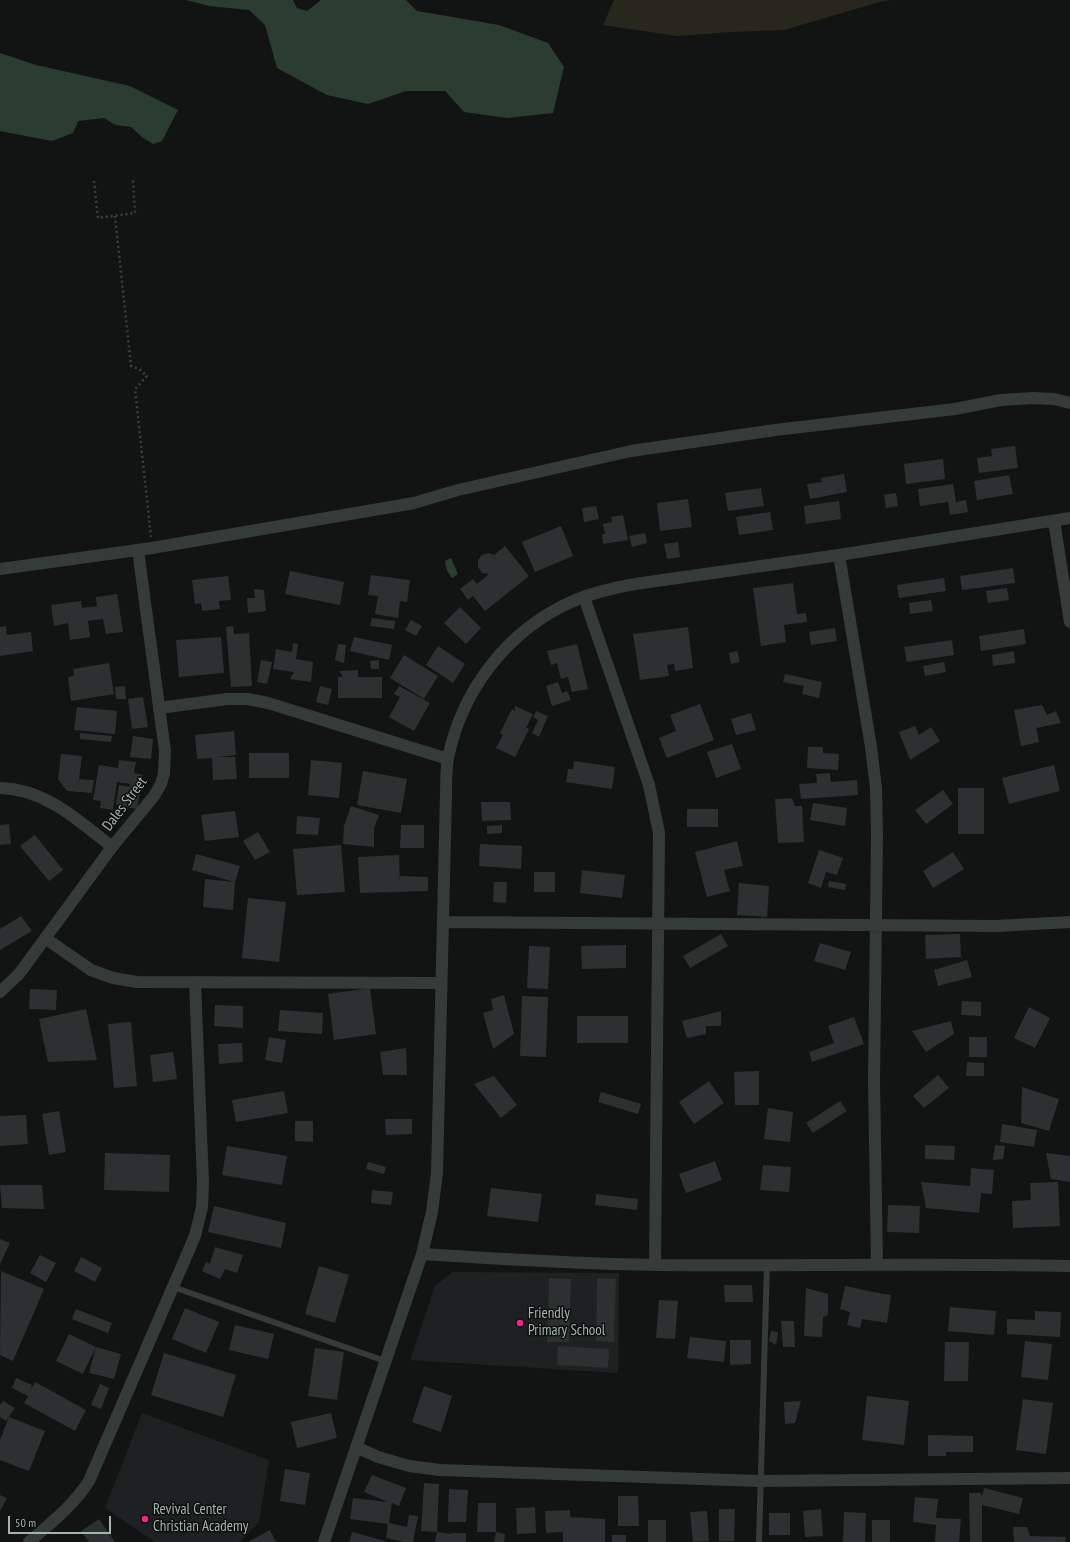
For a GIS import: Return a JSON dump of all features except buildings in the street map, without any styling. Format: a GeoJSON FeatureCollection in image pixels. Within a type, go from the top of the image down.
{"type":"FeatureCollection","features":[{"type":"Feature","properties":{"kind":"street"},"geometry":{"type":"LineString","coordinates":[[0,569],[152,548],[414,503],[458,490],[631,451],[775,430],[955,409],[1001,400],[1033,398],[1054,399],[1070,404]]}},
{"type":"Feature","properties":{"kind":"street"},"geometry":{"type":"LineString","coordinates":[[324,1542],[422,1254],[432,1212],[437,1173],[448,759],[460,720],[471,694],[488,668],[513,640],[539,620],[570,602],[603,590],[1070,518]]}},
{"type":"Feature","properties":{"kind":"street"},"geometry":{"type":"LineString","coordinates":[[1054,521],[1070,622]]}},
{"type":"Feature","properties":{"kind":"street","name":"Dales Street"},"geometry":{"type":"LineString","coordinates":[[0,992],[19,974],[112,847],[154,796],[161,784],[165,761],[138,550]]}},
{"type":"Feature","properties":{"kind":"street"},"geometry":{"type":"LineString","coordinates":[[839,554],[871,747],[876,788],[874,1080],[877,1264]]}},
{"type":"Feature","properties":{"kind":"street"},"geometry":{"type":"LineString","coordinates":[[584,597],[649,786],[659,833],[655,1265]]}},
{"type":"Feature","properties":{"kind":"street"},"geometry":{"type":"LineString","coordinates":[[159,708],[227,699],[248,699],[268,703],[448,759]]}},
{"type":"Feature","properties":{"kind":"street"},"geometry":{"type":"LineString","coordinates":[[0,788],[30,793],[50,801],[78,820],[112,847]]}},
{"type":"Feature","properties":{"kind":"street"},"geometry":{"type":"LineString","coordinates":[[443,922],[996,926],[1070,922]]}},
{"type":"Feature","properties":{"kind":"street"},"geometry":{"type":"LineString","coordinates":[[45,938],[90,970],[113,978],[137,982],[441,983]]}},
{"type":"Feature","properties":{"kind":"street"},"geometry":{"type":"LineString","coordinates":[[29,1542],[68,1509],[89,1481],[195,1236],[202,1207],[203,1182],[195,982]]}},
{"type":"Feature","properties":{"kind":"street"},"geometry":{"type":"LineString","coordinates":[[422,1254],[502,1259],[655,1265],[982,1264],[1070,1266]]}},
{"type":"Feature","properties":{"kind":"street"},"geometry":{"type":"LineString","coordinates":[[356,1447],[378,1457],[409,1466],[440,1470],[760,1481],[1070,1478]]}},
{"type":"Feature","properties":{"kind":"lane"},"geometry":{"type":"LineString","coordinates":[[759,1542],[767,1264]]}},
{"type":"Feature","properties":{"kind":"lane"},"geometry":{"type":"LineString","coordinates":[[173,1287],[385,1361]]}},
{"type":"Feature","properties":{"kind":"path"},"geometry":{"type":"LineString","coordinates":[[94,181],[98,218],[135,213],[133,180]]}},
{"type":"Feature","properties":{"kind":"path"},"geometry":{"type":"LineString","coordinates":[[115,216],[131,366],[139,369],[147,376],[135,389],[152,548]]}},
{"type":"Feature","properties":{"kind":"shaded area"},"geometry":{"type":"Polygon","coordinates":[[[186,0],[293,0],[297,8],[307,11],[321,0],[406,0],[417,11],[499,25],[548,43],[564,67],[553,113],[507,118],[464,112],[445,91],[406,91],[368,104],[327,95],[277,68],[265,25],[249,10],[209,6],[186,0]]]}},
{"type":"Feature","properties":{"kind":"shaded area"},"geometry":{"type":"Polygon","coordinates":[[[614,0],[892,0],[883,1],[784,30],[677,36],[603,25],[614,0]]]}},
{"type":"Feature","properties":{"kind":"shaded area"},"geometry":{"type":"Polygon","coordinates":[[[0,53],[36,65],[130,86],[178,110],[162,141],[153,144],[131,127],[115,125],[104,118],[78,121],[73,133],[52,141],[0,131],[0,53]]]}},
{"type":"Feature","properties":{"kind":"shaded area"},"geometry":{"type":"Polygon","coordinates":[[[451,558],[458,574],[452,578],[447,571],[445,561],[451,558]]]}},
{"type":"Feature","properties":{"kind":"shaded area","name":"Friendly Primary School"},"geometry":{"type":"Polygon","coordinates":[[[452,1272],[619,1273],[618,1373],[410,1360],[435,1286],[452,1272]]]}},
{"type":"Feature","properties":{"kind":"shaded area"},"geometry":{"type":"Polygon","coordinates":[[[142,1413],[269,1460],[259,1522],[239,1542],[155,1542],[105,1508],[142,1413]]]}},
{"type":"Feature","properties":{"kind":"place","name":"Friendly Primary School"},"geometry":{"type":"Point","coordinates":[520,1323]}},
{"type":"Feature","properties":{"kind":"place","name":"Revival Center Christian Academy"},"geometry":{"type":"Point","coordinates":[145,1519]}}]}
